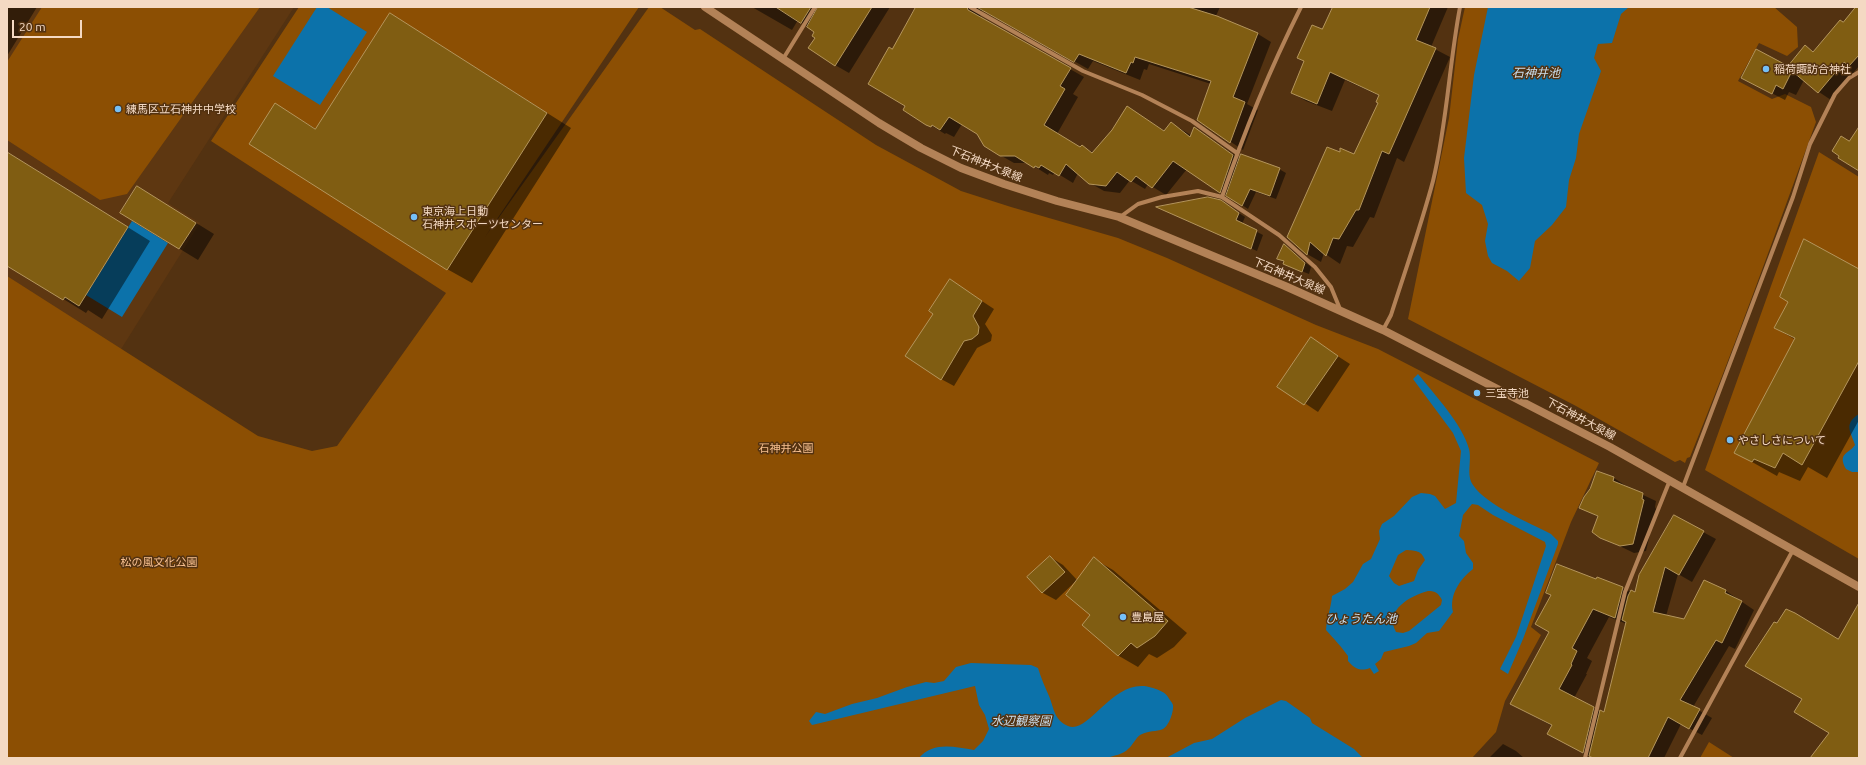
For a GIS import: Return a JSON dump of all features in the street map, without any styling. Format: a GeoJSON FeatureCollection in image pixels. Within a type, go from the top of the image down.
{"type":"FeatureCollection","features":[{"type":"Feature","properties":{"kind":"main road","name":"下石神井大泉線"},"geometry":{"type":"LineString","coordinates":[[705,7],[879,123],[921,148],[962,168],[1004,184],[1119,217],[1285,286],[1383,330],[1558,419],[1683,487],[1859,587]]}},
{"type":"Feature","properties":{"kind":"street"},"geometry":{"type":"LineString","coordinates":[[783,59],[815,7]]}},
{"type":"Feature","properties":{"kind":"street"},"geometry":{"type":"LineString","coordinates":[[970,7],[1083,71],[1142,95],[1192,121],[1237,153]]}},
{"type":"Feature","properties":{"kind":"street"},"geometry":{"type":"LineString","coordinates":[[1222,197],[1237,153],[1269,74],[1301,7]]}},
{"type":"Feature","properties":{"kind":"street"},"geometry":{"type":"LineString","coordinates":[[1383,330],[1391,315],[1433,181],[1445,118],[1454,38],[1460,7]]}},
{"type":"Feature","properties":{"kind":"street"},"geometry":{"type":"LineString","coordinates":[[1683,487],[1793,197],[1810,144],[1835,94],[1850,78],[1859,72]]}},
{"type":"Feature","properties":{"kind":"street"},"geometry":{"type":"LineString","coordinates":[[1119,217],[1138,204],[1162,196],[1198,191],[1222,197],[1278,235],[1315,266],[1331,287],[1340,310]]}},
{"type":"Feature","properties":{"kind":"street"},"geometry":{"type":"LineString","coordinates":[[1586,758],[1626,592],[1670,480]]}},
{"type":"Feature","properties":{"kind":"street"},"geometry":{"type":"LineString","coordinates":[[1680,758],[1793,550]]}},
{"type":"Feature","properties":{"kind":"shaded area","name":"練馬区立石神井中学校"},"geometry":{"type":"Polygon","coordinates":[[[7,7],[294,7],[168,203],[200,223],[118,354],[7,285],[7,7]]]}},
{"type":"Feature","properties":{"kind":"green space"},"geometry":{"type":"Polygon","coordinates":[[[42,7],[260,7],[127,194],[100,200],[7,140],[7,62],[42,7]]]}},
{"type":"Feature","properties":{"kind":"green space","name":"石神井公園"},"geometry":{"type":"Polygon","coordinates":[[[299,7],[639,7],[485,237],[649,7],[660,7],[695,30],[700,29],[876,145],[961,191],[1118,238],[1167,258],[1316,325],[1378,349],[1599,463],[1571,522],[1531,627],[1541,635],[1505,701],[1496,732],[1472,758],[7,758],[7,276],[258,436],[312,451],[337,446],[446,293],[211,141],[299,7]]]}},
{"type":"Feature","properties":{"kind":"green space"},"geometry":{"type":"Polygon","coordinates":[[[1465,7],[1774,7],[1797,27],[1798,47],[1787,56],[1759,43],[1738,81],[1772,99],[1785,94],[1811,107],[1816,122],[1723,374],[1690,457],[1687,458],[1685,463],[1680,460],[1675,462],[1576,406],[1408,319],[1449,118],[1458,39],[1465,7]]]}},
{"type":"Feature","properties":{"kind":"green space"},"geometry":{"type":"Polygon","coordinates":[[[1819,152],[1859,177],[1859,559],[1705,470],[1819,152]]]}},
{"type":"Feature","properties":{"kind":"green space"},"geometry":{"type":"Polygon","coordinates":[[[1709,742],[1734,758],[1700,758],[1709,742]]]}},
{"type":"Feature","properties":{"kind":"water"},"geometry":{"type":"Polygon","coordinates":[[[317,7],[327,7],[367,32],[320,105],[273,76],[317,7]]]}},
{"type":"Feature","properties":{"kind":"water","name":"石神井池"},"geometry":{"type":"Polygon","coordinates":[[[1488,7],[1629,7],[1621,14],[1612,43],[1598,44],[1594,58],[1601,71],[1579,134],[1576,158],[1569,180],[1566,207],[1552,225],[1535,241],[1530,268],[1519,281],[1507,271],[1492,263],[1488,256],[1485,241],[1488,224],[1482,205],[1466,193],[1464,158],[1474,75],[1488,7]]]}},
{"type":"Feature","properties":{"kind":"water"},"geometry":{"type":"Polygon","coordinates":[[[132,221],[168,243],[122,317],[86,295],[132,221]]]}},
{"type":"Feature","properties":{"kind":"water","name":"ひょうたん池"},"geometry":{"type":"Polygon","coordinates":[[[1418,374],[1461,430],[1469,449],[1469,472],[1471,481],[1479,492],[1488,500],[1509,513],[1551,534],[1558,541],[1523,639],[1508,674],[1500,669],[1516,637],[1546,546],[1545,542],[1493,515],[1478,505],[1472,504],[1463,515],[1459,536],[1464,541],[1466,553],[1473,563],[1473,569],[1468,573],[1457,588],[1454,594],[1452,606],[1453,612],[1439,631],[1427,633],[1416,643],[1409,646],[1384,652],[1381,659],[1375,664],[1379,671],[1374,674],[1370,668],[1363,670],[1353,666],[1348,661],[1348,656],[1345,652],[1326,630],[1332,596],[1345,589],[1353,582],[1363,564],[1371,559],[1380,539],[1379,531],[1382,524],[1394,516],[1412,497],[1421,493],[1435,496],[1445,509],[1456,503],[1461,451],[1453,433],[1413,379],[1418,374]],[[1406,550],[1398,555],[1389,576],[1394,583],[1399,586],[1414,581],[1418,570],[1425,560],[1422,554],[1415,551],[1406,550]],[[1428,591],[1407,600],[1396,611],[1393,617],[1393,624],[1396,632],[1403,633],[1409,631],[1441,605],[1442,600],[1438,594],[1433,591],[1428,591]]]}},
{"type":"Feature","properties":{"kind":"water"},"geometry":{"type":"Polygon","coordinates":[[[1859,414],[1859,472],[1852,472],[1846,469],[1843,457],[1855,445],[1850,432],[1850,425],[1851,421],[1859,414]]]}},
{"type":"Feature","properties":{"kind":"water","name":"水辺観察園"},"geometry":{"type":"Polygon","coordinates":[[[971,663],[1031,665],[1038,668],[1057,717],[1068,726],[1076,726],[1085,722],[1115,696],[1126,689],[1139,686],[1160,690],[1165,694],[1173,705],[1172,714],[1169,722],[1163,729],[1146,732],[1140,735],[1126,751],[1106,758],[919,758],[931,749],[938,747],[945,746],[974,750],[983,741],[989,729],[985,715],[979,705],[975,686],[812,725],[809,721],[816,712],[825,714],[907,687],[926,682],[934,683],[944,681],[956,667],[971,663]]]}},
{"type":"Feature","properties":{"kind":"water"},"geometry":{"type":"Polygon","coordinates":[[[1281,700],[1286,701],[1310,718],[1312,723],[1354,749],[1363,758],[1166,758],[1194,743],[1212,739],[1245,718],[1281,700]]]}},
{"type":"Feature","properties":{"kind":"building"},"geometry":{"type":"Polygon","coordinates":[[[776,7],[811,7],[801,23],[776,7]]]}},
{"type":"Feature","properties":{"kind":"building"},"geometry":{"type":"Polygon","coordinates":[[[818,7],[872,7],[835,66],[808,48],[815,38],[812,36],[814,32],[807,27],[818,7]]]}},
{"type":"Feature","properties":{"kind":"building"},"geometry":{"type":"Polygon","coordinates":[[[916,7],[967,7],[968,10],[1071,68],[1060,86],[1065,89],[1044,125],[1080,147],[1082,145],[1092,153],[1112,130],[1127,106],[1164,131],[1171,122],[1190,137],[1194,127],[1233,155],[1220,193],[1173,161],[1152,188],[1136,176],[1131,182],[1117,172],[1106,186],[1089,184],[1066,164],[1059,176],[1041,165],[1039,168],[1035,166],[1034,168],[1015,156],[1000,156],[984,146],[977,134],[949,117],[940,130],[932,125],[931,127],[926,125],[903,110],[905,106],[868,84],[889,47],[892,49],[916,7]]]}},
{"type":"Feature","properties":{"kind":"building"},"geometry":{"type":"Polygon","coordinates":[[[977,7],[1188,7],[1217,16],[1258,33],[1233,97],[1245,102],[1230,143],[1197,120],[1211,81],[1135,57],[1126,73],[1079,54],[1074,62],[977,7]]]}},
{"type":"Feature","properties":{"kind":"building"},"geometry":{"type":"Polygon","coordinates":[[[1333,7],[1430,7],[1416,40],[1436,48],[1389,154],[1382,151],[1359,210],[1356,210],[1339,239],[1333,238],[1326,256],[1310,242],[1307,255],[1287,237],[1327,147],[1340,152],[1340,148],[1354,154],[1378,103],[1376,102],[1379,95],[1330,72],[1317,104],[1291,93],[1304,61],[1297,58],[1312,25],[1322,29],[1333,7]]]}},
{"type":"Feature","properties":{"kind":"building"},"geometry":{"type":"Polygon","coordinates":[[[1856,7],[1859,7],[1859,55],[1849,66],[1844,62],[1818,93],[1792,71],[1783,89],[1776,85],[1772,94],[1741,78],[1756,49],[1788,66],[1805,45],[1813,52],[1840,20],[1843,22],[1856,7]]]}},
{"type":"Feature","properties":{"kind":"building"},"geometry":{"type":"Polygon","coordinates":[[[390,13],[547,113],[447,270],[249,144],[275,103],[315,129],[390,13]]]}},
{"type":"Feature","properties":{"kind":"building"},"geometry":{"type":"Polygon","coordinates":[[[1859,127],[1859,171],[1838,158],[1839,156],[1832,151],[1841,136],[1849,141],[1859,127]]]}},
{"type":"Feature","properties":{"kind":"building"},"geometry":{"type":"Polygon","coordinates":[[[7,152],[128,227],[79,306],[65,297],[63,300],[7,266],[7,152]]]}},
{"type":"Feature","properties":{"kind":"building"},"geometry":{"type":"Polygon","coordinates":[[[1241,154],[1280,168],[1270,196],[1250,189],[1242,206],[1226,196],[1241,154]]]}},
{"type":"Feature","properties":{"kind":"building"},"geometry":{"type":"Polygon","coordinates":[[[137,186],[196,223],[179,249],[120,213],[137,186]]]}},
{"type":"Feature","properties":{"kind":"building"},"geometry":{"type":"Polygon","coordinates":[[[1208,197],[1221,200],[1239,213],[1236,220],[1257,230],[1251,249],[1156,207],[1208,197]]]}},
{"type":"Feature","properties":{"kind":"building"},"geometry":{"type":"Polygon","coordinates":[[[1804,239],[1859,269],[1859,361],[1802,465],[1783,453],[1775,468],[1754,459],[1752,462],[1734,453],[1795,338],[1774,328],[1788,302],[1780,297],[1804,239]]]}},
{"type":"Feature","properties":{"kind":"building"},"geometry":{"type":"Polygon","coordinates":[[[1284,244],[1305,263],[1302,272],[1283,264],[1284,261],[1277,259],[1284,244]]]}},
{"type":"Feature","properties":{"kind":"building"},"geometry":{"type":"Polygon","coordinates":[[[950,279],[982,301],[973,316],[979,327],[978,334],[972,339],[964,341],[941,380],[905,356],[933,314],[929,311],[950,279]]]}},
{"type":"Feature","properties":{"kind":"building"},"geometry":{"type":"Polygon","coordinates":[[[1311,337],[1338,356],[1304,405],[1277,387],[1311,337]]]}},
{"type":"Feature","properties":{"kind":"building"},"geometry":{"type":"Polygon","coordinates":[[[1597,471],[1614,477],[1613,481],[1643,493],[1642,499],[1644,500],[1633,544],[1620,546],[1600,538],[1592,532],[1598,516],[1579,508],[1590,489],[1597,471]]]}},
{"type":"Feature","properties":{"kind":"building"},"geometry":{"type":"Polygon","coordinates":[[[1674,515],[1704,531],[1679,575],[1665,567],[1653,612],[1684,619],[1704,580],[1726,590],[1725,593],[1742,601],[1722,643],[1716,640],[1680,700],[1700,709],[1689,729],[1668,717],[1648,758],[1593,758],[1589,756],[1600,710],[1604,712],[1626,622],[1622,620],[1628,596],[1631,590],[1635,592],[1639,575],[1674,515]]]}},
{"type":"Feature","properties":{"kind":"building"},"geometry":{"type":"Polygon","coordinates":[[[1050,556],[1065,572],[1042,593],[1027,577],[1050,556]]]}},
{"type":"Feature","properties":{"kind":"building"},"geometry":{"type":"Polygon","coordinates":[[[1094,557],[1168,621],[1155,636],[1137,648],[1131,643],[1118,656],[1082,625],[1090,615],[1066,595],[1094,557]]]}},
{"type":"Feature","properties":{"kind":"building"},"geometry":{"type":"Polygon","coordinates":[[[1557,564],[1596,579],[1597,577],[1623,587],[1615,618],[1593,609],[1572,648],[1577,651],[1571,664],[1572,665],[1559,689],[1594,707],[1583,753],[1547,734],[1552,725],[1510,704],[1549,632],[1535,624],[1551,595],[1546,593],[1557,564]]]}},
{"type":"Feature","properties":{"kind":"building"},"geometry":{"type":"Polygon","coordinates":[[[1859,603],[1859,758],[1810,758],[1829,733],[1794,712],[1802,699],[1745,666],[1774,622],[1777,623],[1786,609],[1838,639],[1859,603]]]}},
{"type":"Feature","properties":{"kind":"place","name":"稲荷諏訪合神社"},"geometry":{"type":"Point","coordinates":[1766,69]}},
{"type":"Feature","properties":{"kind":"place","name":"練馬区立石神井中学校"},"geometry":{"type":"Point","coordinates":[118,109]}},
{"type":"Feature","properties":{"kind":"place","name":"東京海上日動 石神井スポーツセンター"},"geometry":{"type":"Point","coordinates":[414,217]}},
{"type":"Feature","properties":{"kind":"place","name":"三宝寺池"},"geometry":{"type":"Point","coordinates":[1477,393]}},
{"type":"Feature","properties":{"kind":"place","name":"やさしさについて"},"geometry":{"type":"Point","coordinates":[1730,440]}},
{"type":"Feature","properties":{"kind":"place","name":"豊島屋"},"geometry":{"type":"Point","coordinates":[1123,617]}},
{"type":"Feature","properties":{"kind":"park label","name":"松の風文化公園"},"geometry":{"type":"Point","coordinates":[159,562]}}]}
